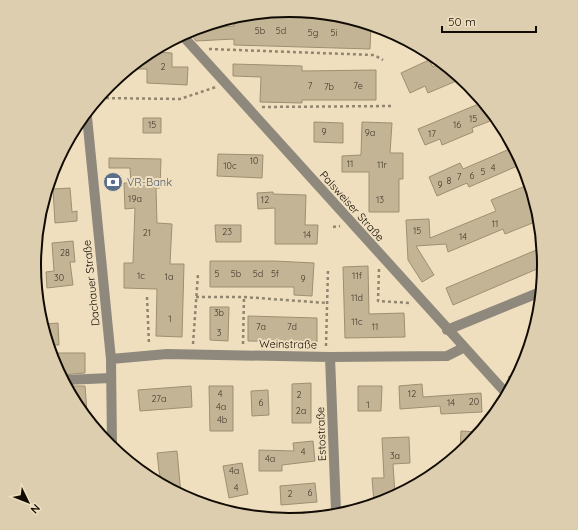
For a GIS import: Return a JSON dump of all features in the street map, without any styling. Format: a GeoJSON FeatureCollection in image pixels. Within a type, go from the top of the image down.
{"type":"FeatureCollection","features":[{"type":"Feature","properties":{"kind":"street","name":"Palsweiser Straße"},"geometry":{"type":"LineString","coordinates":[[186,40],[463,348],[503,390]]}},
{"type":"Feature","properties":{"kind":"street","name":"Dachauer Straße"},"geometry":{"type":"LineString","coordinates":[[87,121],[111,359],[112,438]]}},
{"type":"Feature","properties":{"kind":"street"},"geometry":{"type":"LineString","coordinates":[[447,330],[535,294]]}},
{"type":"Feature","properties":{"kind":"street","name":"Weinstraße"},"geometry":{"type":"LineString","coordinates":[[111,359],[192,354],[328,357],[447,356],[463,348]]}},
{"type":"Feature","properties":{"kind":"street","name":"Estostraße"},"geometry":{"type":"LineString","coordinates":[[328,357],[336,508]]}},
{"type":"Feature","properties":{"kind":"street"},"geometry":{"type":"LineString","coordinates":[[69,380],[111,378]]}},
{"type":"Feature","properties":{"kind":"path"},"geometry":{"type":"LineString","coordinates":[[195,50],[232,49],[374,55],[383,60]]}},
{"type":"Feature","properties":{"kind":"path"},"geometry":{"type":"LineString","coordinates":[[106,98],[180,99],[226,84]]}},
{"type":"Feature","properties":{"kind":"path"},"geometry":{"type":"LineString","coordinates":[[246,107],[394,106]]}},
{"type":"Feature","properties":{"kind":"path"},"geometry":{"type":"LineString","coordinates":[[380,255],[378,301],[423,303]]}},
{"type":"Feature","properties":{"kind":"path"},"geometry":{"type":"LineString","coordinates":[[328,268],[328,357]]}},
{"type":"Feature","properties":{"kind":"path"},"geometry":{"type":"LineString","coordinates":[[192,354],[198,274]]}},
{"type":"Feature","properties":{"kind":"path"},"geometry":{"type":"LineString","coordinates":[[147,297],[149,356]]}},
{"type":"Feature","properties":{"kind":"path"},"geometry":{"type":"LineString","coordinates":[[196,298],[244,297],[327,303]]}},
{"type":"Feature","properties":{"kind":"path"},"geometry":{"type":"LineString","coordinates":[[243,355],[244,297]]}},
{"type":"Feature","properties":{"kind":"building"},"geometry":{"type":"Polygon","coordinates":[[[287,17],[321,19],[353,25],[371,31],[370,49],[234,45],[234,39],[196,41],[193,37],[218,27],[234,26],[234,23],[257,19],[287,17]]]}},
{"type":"Feature","properties":{"kind":"building"},"geometry":{"type":"Polygon","coordinates":[[[161,52],[172,53],[172,67],[188,67],[187,85],[147,83],[147,69],[137,69],[161,52]]]}},
{"type":"Feature","properties":{"kind":"building"},"geometry":{"type":"Polygon","coordinates":[[[429,60],[433,67],[436,65],[455,81],[428,93],[425,86],[410,93],[401,73],[429,60]]]}},
{"type":"Feature","properties":{"kind":"building"},"geometry":{"type":"Polygon","coordinates":[[[233,64],[302,66],[302,71],[376,70],[376,100],[302,100],[302,103],[260,102],[261,77],[233,76],[233,64]]]}},
{"type":"Feature","properties":{"kind":"building"},"geometry":{"type":"Polygon","coordinates":[[[478,104],[491,121],[472,128],[473,132],[442,145],[440,139],[425,145],[418,129],[478,104]]]}},
{"type":"Feature","properties":{"kind":"building"},"geometry":{"type":"Polygon","coordinates":[[[143,118],[161,118],[161,133],[143,133],[143,118]]]}},
{"type":"Feature","properties":{"kind":"building"},"geometry":{"type":"Polygon","coordinates":[[[314,122],[343,123],[343,143],[314,142],[314,122]]]}},
{"type":"Feature","properties":{"kind":"building"},"geometry":{"type":"Polygon","coordinates":[[[362,122],[392,123],[390,153],[403,153],[403,179],[399,179],[399,212],[369,212],[369,172],[342,172],[342,156],[361,155],[362,122]]]}},
{"type":"Feature","properties":{"kind":"building"},"geometry":{"type":"Polygon","coordinates":[[[508,150],[516,166],[469,187],[467,183],[437,196],[429,177],[460,163],[463,169],[508,150]]]}},
{"type":"Feature","properties":{"kind":"building"},"geometry":{"type":"Polygon","coordinates":[[[218,154],[263,155],[262,178],[217,176],[218,154]]]}},
{"type":"Feature","properties":{"kind":"building"},"geometry":{"type":"Polygon","coordinates":[[[109,158],[161,159],[160,188],[156,188],[157,223],[172,224],[170,264],[184,264],[182,337],[156,336],[157,289],[124,288],[124,263],[133,263],[135,208],[125,209],[124,183],[131,183],[130,168],[109,168],[109,158]]]}},
{"type":"Feature","properties":{"kind":"building"},"geometry":{"type":"Polygon","coordinates":[[[524,186],[533,223],[505,234],[503,229],[448,252],[446,244],[416,246],[434,275],[422,282],[408,260],[406,220],[429,219],[430,238],[496,211],[491,200],[524,186]]]}},
{"type":"Feature","properties":{"kind":"building"},"geometry":{"type":"Polygon","coordinates":[[[70,188],[72,212],[77,211],[77,221],[55,223],[53,189],[70,188]]]}},
{"type":"Feature","properties":{"kind":"building"},"geometry":{"type":"Polygon","coordinates":[[[273,192],[273,194],[306,195],[305,225],[318,225],[317,244],[275,244],[275,208],[258,209],[257,193],[273,192]]]}},
{"type":"Feature","properties":{"kind":"building"},"geometry":{"type":"Polygon","coordinates":[[[215,225],[241,225],[241,242],[216,242],[215,225]]]}},
{"type":"Feature","properties":{"kind":"building"},"geometry":{"type":"Polygon","coordinates":[[[73,241],[75,262],[70,262],[73,285],[47,288],[46,272],[54,271],[52,243],[73,241]]]}},
{"type":"Feature","properties":{"kind":"building"},"geometry":{"type":"Polygon","coordinates":[[[536,250],[537,269],[453,305],[446,288],[536,250]]]}},
{"type":"Feature","properties":{"kind":"building"},"geometry":{"type":"Polygon","coordinates":[[[210,261],[274,261],[314,263],[312,296],[294,295],[294,287],[210,287],[210,261]]]}},
{"type":"Feature","properties":{"kind":"building"},"geometry":{"type":"Polygon","coordinates":[[[368,266],[369,314],[404,313],[405,337],[345,338],[343,267],[368,266]]]}},
{"type":"Feature","properties":{"kind":"building"},"geometry":{"type":"Polygon","coordinates":[[[210,307],[229,307],[228,341],[210,340],[210,307]]]}},
{"type":"Feature","properties":{"kind":"building"},"geometry":{"type":"Polygon","coordinates":[[[248,316],[317,318],[317,342],[248,341],[248,316]]]}},
{"type":"Feature","properties":{"kind":"building"},"geometry":{"type":"Polygon","coordinates":[[[58,323],[59,345],[54,345],[48,324],[58,323]]]}},
{"type":"Feature","properties":{"kind":"building"},"geometry":{"type":"Polygon","coordinates":[[[57,353],[85,353],[85,373],[67,375],[57,353]]]}},
{"type":"Feature","properties":{"kind":"building"},"geometry":{"type":"Polygon","coordinates":[[[311,383],[311,423],[292,423],[292,384],[311,383]]]}},
{"type":"Feature","properties":{"kind":"building"},"geometry":{"type":"Polygon","coordinates":[[[422,384],[423,397],[481,393],[482,412],[441,414],[440,406],[400,409],[399,386],[422,384]]]}},
{"type":"Feature","properties":{"kind":"building"},"geometry":{"type":"Polygon","coordinates":[[[72,386],[85,386],[87,408],[72,386]]]}},
{"type":"Feature","properties":{"kind":"building"},"geometry":{"type":"Polygon","coordinates":[[[191,386],[192,407],[140,411],[138,390],[191,386]]]}},
{"type":"Feature","properties":{"kind":"building"},"geometry":{"type":"Polygon","coordinates":[[[209,386],[233,386],[233,431],[210,431],[209,386]]]}},
{"type":"Feature","properties":{"kind":"building"},"geometry":{"type":"Polygon","coordinates":[[[358,386],[382,386],[381,411],[358,411],[358,386]]]}},
{"type":"Feature","properties":{"kind":"building"},"geometry":{"type":"Polygon","coordinates":[[[268,390],[269,415],[252,416],[251,391],[268,390]]]}},
{"type":"Feature","properties":{"kind":"building"},"geometry":{"type":"Polygon","coordinates":[[[461,431],[472,432],[464,440],[460,444],[461,431]]]}},
{"type":"Feature","properties":{"kind":"building"},"geometry":{"type":"Polygon","coordinates":[[[409,437],[410,463],[393,464],[395,489],[374,498],[372,478],[384,478],[382,438],[409,437]]]}},
{"type":"Feature","properties":{"kind":"building"},"geometry":{"type":"Polygon","coordinates":[[[313,441],[315,461],[282,465],[282,471],[259,471],[259,450],[294,451],[293,443],[313,441]]]}},
{"type":"Feature","properties":{"kind":"building"},"geometry":{"type":"Polygon","coordinates":[[[177,451],[180,488],[160,477],[157,453],[177,451]]]}},
{"type":"Feature","properties":{"kind":"building"},"geometry":{"type":"Polygon","coordinates":[[[242,463],[248,494],[229,498],[223,466],[242,463]]]}},
{"type":"Feature","properties":{"kind":"building"},"geometry":{"type":"Polygon","coordinates":[[[315,483],[317,502],[281,505],[280,486],[315,483]]]}},
{"type":"Feature","properties":{"kind":"place","name":"VR-Bank"},"geometry":{"type":"Point","coordinates":[113,182]}}]}
